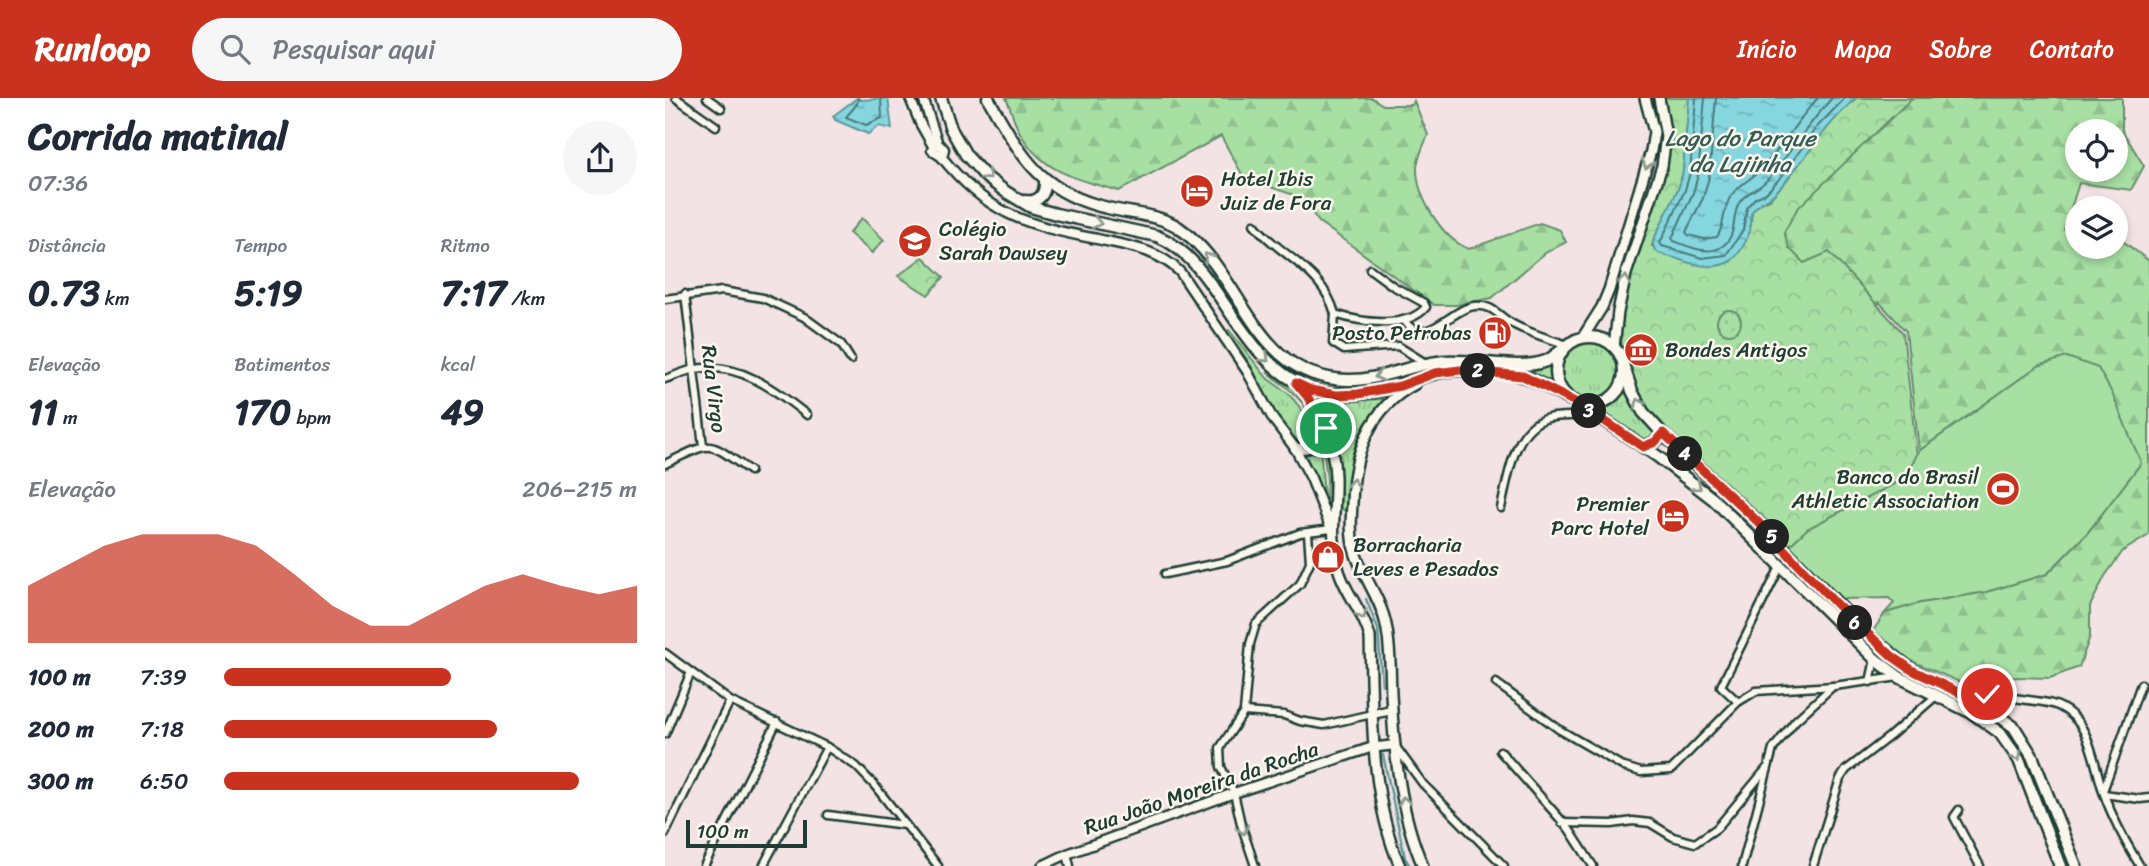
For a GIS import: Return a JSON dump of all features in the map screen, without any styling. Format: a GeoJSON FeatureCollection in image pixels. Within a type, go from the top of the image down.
{"type":"FeatureCollection","features":[{"type":"Feature","properties":{"kind":"main road"},"geometry":{"type":"LineString","coordinates":[[941,98],[957,142],[986,177],[1031,207],[1170,241],[1198,269],[1263,358],[1296,383],[1311,390],[1336,395],[1400,386],[1435,373],[1460,370],[1523,376],[1581,405],[1643,447],[1713,499],[1875,659],[1899,677],[1987,722],[2010,744],[2025,774],[2060,866]]}},
{"type":"Feature","properties":{"kind":"main road"},"geometry":{"type":"LineString","coordinates":[[988,98],[1019,150],[1045,180],[1067,195],[1089,204],[1155,217],[1171,223],[1210,258],[1277,354],[1293,365],[1331,379],[1351,380],[1367,379],[1427,364],[1468,360],[1525,365],[1548,360],[1583,337],[1602,307],[1609,290],[1651,151],[1654,132],[1645,98]]}},
{"type":"Feature","properties":{"kind":"main road"},"geometry":{"type":"LineString","coordinates":[[1614,347],[1626,275],[1662,166],[1666,136],[1659,98]]}},
{"type":"Feature","properties":{"kind":"main road"},"geometry":{"type":"LineString","coordinates":[[1018,199],[1038,200],[1045,188],[1045,180]]}},
{"type":"Feature","properties":{"kind":"main road"},"geometry":{"type":"LineString","coordinates":[[1583,337],[1600,338],[1614,347],[1643,412],[1757,521],[1868,636],[1912,670],[1968,697],[2004,719],[2022,737],[2076,866]]}},
{"type":"Feature","properties":{"kind":"main road"},"geometry":{"type":"LineString","coordinates":[[1566,347],[1556,366],[1555,376],[1562,393],[1569,399]]}},
{"type":"Feature","properties":{"kind":"main road"},"geometry":{"type":"LineString","coordinates":[[1581,405],[1592,406],[1612,397],[1623,378],[1624,367]]}},
{"type":"Feature","properties":{"kind":"main road"},"geometry":{"type":"LineString","coordinates":[[1423,866],[1405,807],[1395,745],[1387,626],[1353,544],[1352,485],[1361,446],[1374,420],[1388,403],[1405,389],[1435,373]]}},
{"type":"Feature","properties":{"kind":"main road"},"geometry":{"type":"LineString","coordinates":[[1296,383],[1318,412],[1328,433],[1335,476],[1331,529],[1340,574],[1365,619],[1370,637],[1373,748],[1384,811],[1400,866]]}},
{"type":"Feature","properties":{"kind":"main road"},"geometry":{"type":"LineString","coordinates":[[1295,448],[1316,446],[1328,433]]}},
{"type":"Feature","properties":{"kind":"main road"},"geometry":{"type":"LineString","coordinates":[[1643,447],[1655,442],[1663,433]]}},
{"type":"Feature","properties":{"kind":"main road"},"geometry":{"type":"LineString","coordinates":[[1333,508],[1343,513],[1352,557],[1361,575],[1367,579]]}},
{"type":"Feature","properties":{"kind":"street"},"geometry":{"type":"LineString","coordinates":[[676,98],[716,126]]}},
{"type":"Feature","properties":{"kind":"street"},"geometry":{"type":"LineString","coordinates":[[707,98],[721,108]]}},
{"type":"Feature","properties":{"kind":"street"},"geometry":{"type":"LineString","coordinates":[[909,98],[919,123],[967,187],[983,200],[1014,218],[1068,234],[1137,248],[1157,254],[1171,263],[1210,314],[1247,371],[1273,419],[1295,448],[1321,501],[1331,529],[1300,533],[1227,561],[1165,574]]}},
{"type":"Feature","properties":{"kind":"street"},"geometry":{"type":"LineString","coordinates":[[923,98],[939,148]]}},
{"type":"Feature","properties":{"kind":"street"},"geometry":{"type":"LineString","coordinates":[[939,148],[957,142]]}},
{"type":"Feature","properties":{"kind":"street"},"geometry":{"type":"LineString","coordinates":[[1254,224],[1262,235],[1284,250],[1311,275],[1331,299],[1335,314],[1333,343],[1337,347],[1355,349],[1398,346],[1427,364]]}},
{"type":"Feature","properties":{"kind":"street"},"geometry":{"type":"LineString","coordinates":[[1335,314],[1373,321],[1404,320],[1426,307],[1424,303],[1392,286],[1370,269]]}},
{"type":"Feature","properties":{"kind":"street"},"geometry":{"type":"LineString","coordinates":[[665,299],[722,291],[763,298],[813,324],[841,344],[851,360]]}},
{"type":"Feature","properties":{"kind":"street","name":"Rua Virgo"},"geometry":{"type":"LineString","coordinates":[[685,295],[703,446]]}},
{"type":"Feature","properties":{"kind":"street"},"geometry":{"type":"LineString","coordinates":[[1404,320],[1409,328],[1419,331],[1435,328],[1456,311],[1466,307],[1489,307],[1497,310],[1510,323],[1566,347]]}},
{"type":"Feature","properties":{"kind":"street"},"geometry":{"type":"LineString","coordinates":[[665,379],[694,369],[722,369],[751,376],[774,389],[807,415]]}},
{"type":"Feature","properties":{"kind":"street"},"geometry":{"type":"LineString","coordinates":[[1501,508],[1514,456],[1532,427],[1543,419],[1558,416],[1580,418],[1592,413]]}},
{"type":"Feature","properties":{"kind":"street"},"geometry":{"type":"LineString","coordinates":[[665,464],[703,446],[721,450],[750,471]]}},
{"type":"Feature","properties":{"kind":"street"},"geometry":{"type":"LineString","coordinates":[[1321,501],[1333,508]]}},
{"type":"Feature","properties":{"kind":"street"},"geometry":{"type":"LineString","coordinates":[[1255,866],[1234,793],[1221,767],[1220,748],[1244,712],[1250,644],[1256,624],[1300,584],[1310,562],[1308,533]]}},
{"type":"Feature","properties":{"kind":"street"},"geometry":{"type":"LineString","coordinates":[[1738,702],[1721,686],[1781,565]]}},
{"type":"Feature","properties":{"kind":"street"},"geometry":{"type":"LineString","coordinates":[[665,653],[730,701],[827,747],[856,766],[938,866]]}},
{"type":"Feature","properties":{"kind":"street"},"geometry":{"type":"LineString","coordinates":[[1870,682],[1875,659]]}},
{"type":"Feature","properties":{"kind":"street"},"geometry":{"type":"LineString","coordinates":[[665,734],[691,672]]}},
{"type":"Feature","properties":{"kind":"street"},"geometry":{"type":"LineString","coordinates":[[1496,683],[1578,741],[1624,767],[1641,772],[1671,771],[1738,702],[1756,691],[1870,682],[1899,677]]}},
{"type":"Feature","properties":{"kind":"street"},"geometry":{"type":"LineString","coordinates":[[2103,793],[2141,684]]}},
{"type":"Feature","properties":{"kind":"street"},"geometry":{"type":"LineString","coordinates":[[1742,866],[1773,749],[1795,721],[1834,685]]}},
{"type":"Feature","properties":{"kind":"street"},"geometry":{"type":"LineString","coordinates":[[1968,697],[1987,694],[2046,703],[2071,714],[2087,736],[2103,793],[2122,836],[2140,866]]}},
{"type":"Feature","properties":{"kind":"street"},"geometry":{"type":"LineString","coordinates":[[1814,866],[1840,779],[1846,770],[1936,696]]}},
{"type":"Feature","properties":{"kind":"street"},"geometry":{"type":"LineString","coordinates":[[665,834],[730,701]]}},
{"type":"Feature","properties":{"kind":"street"},"geometry":{"type":"LineString","coordinates":[[1244,712],[1284,715],[1324,725],[1392,710]]}},
{"type":"Feature","properties":{"kind":"street"},"geometry":{"type":"LineString","coordinates":[[703,866],[777,722]]}},
{"type":"Feature","properties":{"kind":"street"},"geometry":{"type":"LineString","coordinates":[[1395,745],[1423,784],[1504,866]]}},
{"type":"Feature","properties":{"kind":"street","name":"Rua João Moreira da Rocha"},"geometry":{"type":"LineString","coordinates":[[1042,866],[1067,854],[1234,793],[1373,748],[1395,745]]}},
{"type":"Feature","properties":{"kind":"street"},"geometry":{"type":"LineString","coordinates":[[763,866],[827,747]]}},
{"type":"Feature","properties":{"kind":"street"},"geometry":{"type":"LineString","coordinates":[[1500,751],[1562,823],[1593,866]]}},
{"type":"Feature","properties":{"kind":"street"},"geometry":{"type":"LineString","coordinates":[[1562,823],[1650,823],[1673,837],[1695,843],[1717,828],[1767,768]]}},
{"type":"Feature","properties":{"kind":"street"},"geometry":{"type":"LineString","coordinates":[[2103,793],[2149,798]]}},
{"type":"Feature","properties":{"kind":"street"},"geometry":{"type":"LineString","coordinates":[[1959,810],[1954,817],[1980,866]]}},
{"type":"Feature","properties":{"kind":"street"},"geometry":{"type":"LineString","coordinates":[[828,815],[905,825]]}},
{"type":"Feature","properties":{"kind":"street"},"geometry":{"type":"LineString","coordinates":[[1067,854],[1070,866]]}},
{"type":"Feature","properties":{"kind":"green space"},"geometry":{"type":"Polygon","coordinates":[[[1006,98],[1372,98],[1383,105],[1412,105],[1414,101],[1428,135],[1417,167],[1421,191],[1433,215],[1449,236],[1469,249],[1540,223],[1560,230],[1566,242],[1545,253],[1492,298],[1456,305],[1434,305],[1319,222],[1300,197],[1244,178],[1221,136],[1119,191],[1061,172],[1037,155],[1018,129],[1006,98]]]}},
{"type":"Feature","properties":{"kind":"green space"},"geometry":{"type":"Polygon","coordinates":[[[1663,98],[1689,98],[1683,171],[1679,187],[1652,246],[1715,265],[1730,262],[1750,232],[1752,211],[1770,199],[1821,132],[1856,98],[1912,98],[1797,209],[1784,232],[1789,248],[1804,263],[1829,252],[1903,333],[1917,456],[1904,479],[1807,529],[1787,548],[1654,416],[1633,386],[1624,359],[1619,326],[1628,275],[1669,143],[1668,117],[1663,98]]]}},
{"type":"Feature","properties":{"kind":"green space"},"geometry":{"type":"Polygon","coordinates":[[[1882,98],[2122,98],[2122,119],[2065,119],[2065,182],[2128,182],[2128,140],[2144,166],[2131,190],[2079,183],[2075,196],[2065,196],[2065,259],[2128,259],[2128,245],[2149,261],[2149,535],[2123,551],[2105,576],[2090,606],[2090,636],[2079,667],[2050,678],[2016,677],[1966,685],[1905,658],[1873,631],[1885,613],[1920,603],[1986,592],[2047,574],[2088,532],[2141,463],[2038,366],[1919,451],[1906,331],[1879,302],[1872,315],[1760,333],[1775,230],[1882,98]]]}},
{"type":"Feature","properties":{"kind":"green space"},"geometry":{"type":"Polygon","coordinates":[[[862,218],[884,240],[872,253],[849,233],[862,218]]]}},
{"type":"Feature","properties":{"kind":"green space"},"geometry":{"type":"Polygon","coordinates":[[[923,257],[944,277],[928,295],[898,276],[923,257]]]}},
{"type":"Feature","properties":{"kind":"green space"},"geometry":{"type":"Polygon","coordinates":[[[1729,310],[1738,313],[1741,322],[1738,331],[1729,334],[1720,331],[1717,322],[1720,313],[1729,310]]]}},
{"type":"Feature","properties":{"kind":"green space"},"geometry":{"type":"Polygon","coordinates":[[[1229,330],[1268,379],[1289,394],[1298,405],[1313,426],[1318,440],[1304,445],[1287,432],[1273,411],[1252,368],[1227,331],[1229,330]]]}},
{"type":"Feature","properties":{"kind":"green space"},"geometry":{"type":"Polygon","coordinates":[[[1584,340],[1596,340],[1612,349],[1619,359],[1619,383],[1612,393],[1596,402],[1584,402],[1573,397],[1564,388],[1559,377],[1559,365],[1564,354],[1573,345],[1584,340]]]}},
{"type":"Feature","properties":{"kind":"green space","name":"Banco do Brasil Athletic Association"},"geometry":{"type":"Polygon","coordinates":[[[2067,357],[2098,368],[2112,393],[2141,463],[2088,532],[2047,574],[1986,592],[1920,603],[1885,613],[1894,603],[1889,598],[1841,599],[1787,548],[1807,529],[1904,479],[1919,451],[2038,366],[2067,357]]]}},
{"type":"Feature","properties":{"kind":"green space"},"geometry":{"type":"Polygon","coordinates":[[[1555,362],[1552,374],[1554,387],[1523,368],[1555,362]]]}},
{"type":"Feature","properties":{"kind":"green space"},"geometry":{"type":"Polygon","coordinates":[[[1267,372],[1304,395],[1323,432],[1321,438],[1303,403],[1267,372]]]}},
{"type":"Feature","properties":{"kind":"green space"},"geometry":{"type":"Polygon","coordinates":[[[1626,374],[1661,432],[1654,440],[1642,444],[1583,406],[1605,402],[1615,394],[1626,374]]]}},
{"type":"Feature","properties":{"kind":"green space"},"geometry":{"type":"Polygon","coordinates":[[[1312,395],[1333,400],[1385,399],[1365,425],[1355,446],[1350,467],[1346,512],[1336,504],[1338,474],[1312,395]]]}},
{"type":"Feature","properties":{"kind":"green space"},"geometry":{"type":"Polygon","coordinates":[[[1326,444],[1330,454],[1330,501],[1326,498],[1323,445],[1326,444]]]}},
{"type":"Feature","properties":{"kind":"green space"},"geometry":{"type":"Polygon","coordinates":[[[1320,446],[1324,495],[1304,453],[1320,446]]]}},
{"type":"Feature","properties":{"kind":"water"},"geometry":{"type":"Polygon","coordinates":[[[857,98],[888,98],[892,129],[879,126],[868,134],[835,120],[833,116],[857,98]]]}},
{"type":"Feature","properties":{"kind":"water","name":"Lago do Parque da Lajinha"},"geometry":{"type":"Polygon","coordinates":[[[1689,98],[1856,98],[1834,120],[1776,192],[1754,209],[1743,246],[1734,258],[1721,265],[1707,266],[1687,262],[1660,253],[1653,245],[1679,187],[1683,171],[1689,98]]]}},
{"type":"Feature","properties":{"kind":"waterway"},"geometry":{"type":"LineString","coordinates":[[1366,599],[1378,629],[1382,685]]}},
{"type":"Feature","properties":{"kind":"waterway"},"geometry":{"type":"LineString","coordinates":[[1383,755],[1405,858],[1410,866]]}},
{"type":"Feature","properties":{"kind":"place","name":"Hotel Ibis Juiz de Fora"},"geometry":{"type":"Point","coordinates":[1197,191]}},
{"type":"Feature","properties":{"kind":"place","name":"Colégio Sarah Dawsey"},"geometry":{"type":"Point","coordinates":[915,241]}},
{"type":"Feature","properties":{"kind":"place","name":"Posto Petrobas"},"geometry":{"type":"Point","coordinates":[1495,333]}},
{"type":"Feature","properties":{"kind":"place","name":"Bondes Antigos"},"geometry":{"type":"Point","coordinates":[1641,350]}},
{"type":"Feature","properties":{"kind":"place","name":"Banco do Brasil Athletic Association"},"geometry":{"type":"Point","coordinates":[2003,489]}},
{"type":"Feature","properties":{"kind":"place","name":"Premier Parc Hotel"},"geometry":{"type":"Point","coordinates":[1673,516]}},
{"type":"Feature","properties":{"kind":"place","name":"Borracharia Leves e Pesados"},"geometry":{"type":"Point","coordinates":[1328,557]}},
{"type":"Feature","properties":{"kind":"route"},"geometry":{"type":"LineString","coordinates":[[1326,428],[1318,412],[1296,383],[1311,390],[1336,395],[1375,392],[1435,373],[1460,370],[1523,376],[1581,405],[1643,447],[1655,442],[1663,433],[1757,521],[1836,604],[1892,656],[1912,670],[1968,697],[1987,694]]}}]}
